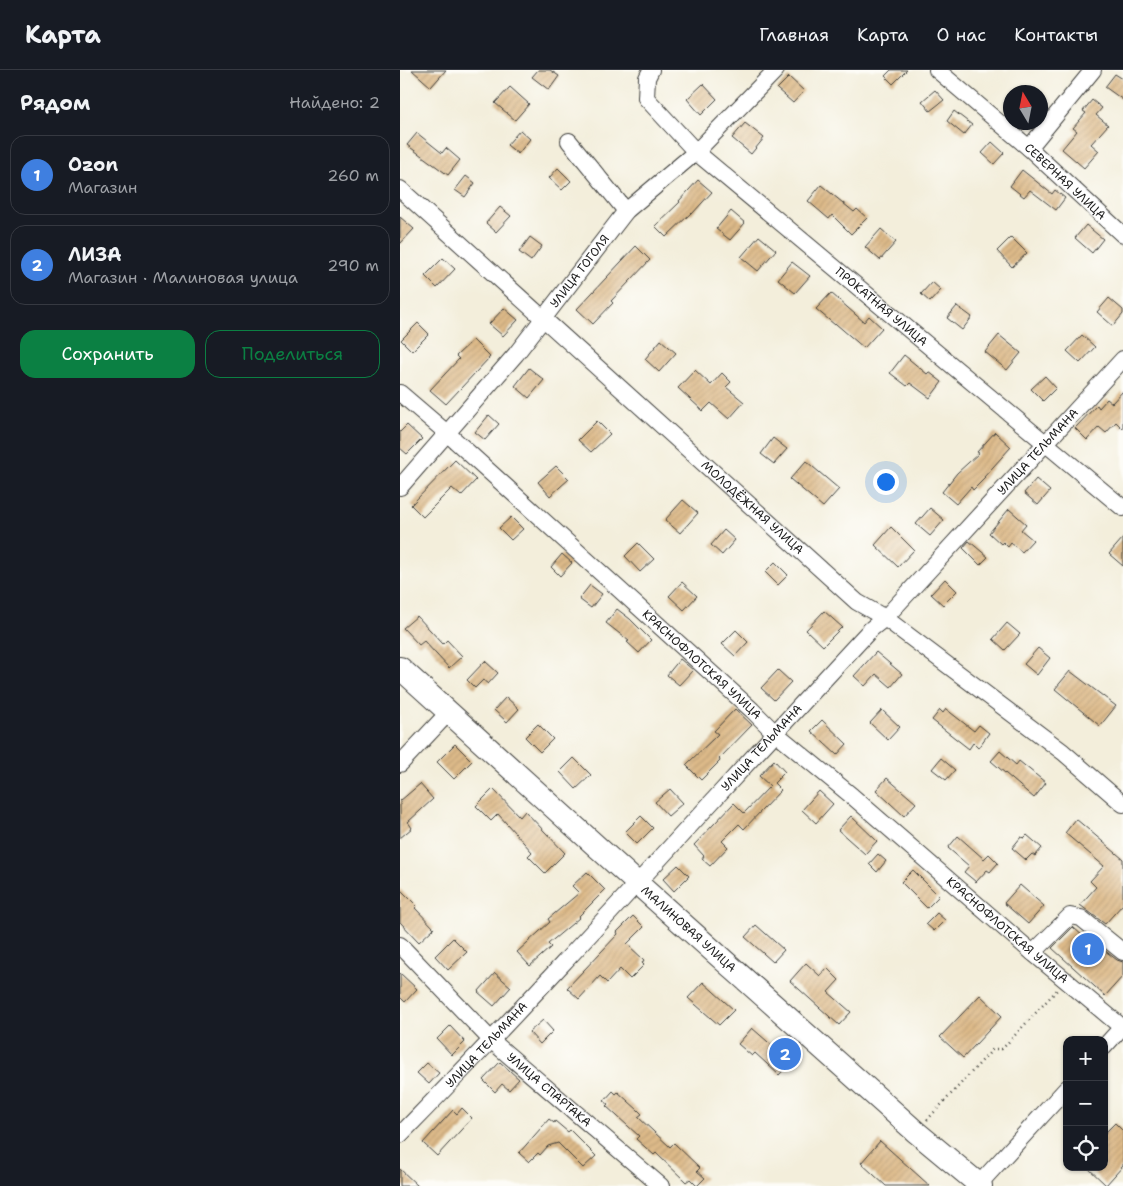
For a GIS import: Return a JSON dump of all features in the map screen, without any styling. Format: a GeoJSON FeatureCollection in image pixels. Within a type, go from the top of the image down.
{"type":"FeatureCollection","features":[{"type":"Feature","properties":{"kind":"street","name":"ПРОКАТНАЯ УЛИЦА"},"geometry":{"type":"LineString","coordinates":[[651,70],[647,78],[646,98],[696,152],[1123,508]]}},
{"type":"Feature","properties":{"kind":"street","name":"УЛИЦА ГОГОЛЯ"},"geometry":{"type":"LineString","coordinates":[[400,487],[516,354],[626,211],[696,152],[776,70]]}},
{"type":"Feature","properties":{"kind":"street","name":"СЕВЕРНАЯ УЛИЦА"},"geometry":{"type":"LineString","coordinates":[[937,70],[1029,148],[1123,235]]}},
{"type":"Feature","properties":{"kind":"street"},"geometry":{"type":"LineString","coordinates":[[1029,148],[1093,70]]}},
{"type":"Feature","properties":{"kind":"street"},"geometry":{"type":"LineString","coordinates":[[569,141],[626,211]]}},
{"type":"Feature","properties":{"kind":"street","name":"МОЛОДЁЖНАЯ УЛИЦА"},"geometry":{"type":"LineString","coordinates":[[400,189],[857,602],[885,618],[1063,752],[1123,804]]}},
{"type":"Feature","properties":{"kind":"street","name":"УЛИЦА ТЕЛЬМАНА"},"geometry":{"type":"LineString","coordinates":[[400,1135],[492,1040],[774,732],[870,629],[885,618],[1123,359]]}},
{"type":"Feature","properties":{"kind":"street","name":"КРАСНОФЛОТСКАЯ УЛИЦА"},"geometry":{"type":"LineString","coordinates":[[400,393],[448,434],[774,732],[866,808],[1033,953],[1123,1027]]}},
{"type":"Feature","properties":{"kind":"street","name":"МАЛИНОВАЯ УЛИЦА"},"geometry":{"type":"LineString","coordinates":[[400,668],[637,883],[978,1185]]}},
{"type":"Feature","properties":{"kind":"street"},"geometry":{"type":"LineString","coordinates":[[400,764],[449,712]]}},
{"type":"Feature","properties":{"kind":"street"},"geometry":{"type":"LineString","coordinates":[[1033,953],[1070,916],[1081,918],[1123,952]]}},
{"type":"Feature","properties":{"kind":"street","name":"УЛИЦА СПАРТАКА"},"geometry":{"type":"LineString","coordinates":[[400,945],[492,1040],[661,1186]]}},
{"type":"Feature","properties":{"kind":"street"},"geometry":{"type":"LineString","coordinates":[[1108,1043],[1123,1027]]}},
{"type":"Feature","properties":{"kind":"street"},"geometry":{"type":"LineString","coordinates":[[978,1185],[1063,1092]]}},
{"type":"Feature","properties":{"kind":"path"},"geometry":{"type":"LineString","coordinates":[[916,1132],[994,1049],[1002,1050],[1066,980]]}},
{"type":"Feature","properties":{"kind":"building"},"geometry":{"type":"Polygon","coordinates":[[[412,70],[446,70],[431,87],[412,70]]]}},
{"type":"Feature","properties":{"kind":"building"},"geometry":{"type":"Polygon","coordinates":[[[538,70],[550,70],[559,76],[549,90],[532,77],[538,70]]]}},
{"type":"Feature","properties":{"kind":"building"},"geometry":{"type":"Polygon","coordinates":[[[891,70],[907,70],[893,84],[885,76],[891,70]]]}},
{"type":"Feature","properties":{"kind":"building"},"geometry":{"type":"Polygon","coordinates":[[[1115,74],[1123,79],[1123,100],[1105,87],[1115,74]]]}},
{"type":"Feature","properties":{"kind":"building"},"geometry":{"type":"Polygon","coordinates":[[[789,77],[804,91],[793,103],[777,89],[789,77]]]}},
{"type":"Feature","properties":{"kind":"building"},"geometry":{"type":"Polygon","coordinates":[[[703,84],[717,99],[701,115],[687,99],[703,84]]]}},
{"type":"Feature","properties":{"kind":"building"},"geometry":{"type":"Polygon","coordinates":[[[510,87],[529,104],[515,120],[495,103],[510,87]]]}},
{"type":"Feature","properties":{"kind":"building"},"geometry":{"type":"Polygon","coordinates":[[[935,90],[944,100],[930,111],[922,101],[935,90]]]}},
{"type":"Feature","properties":{"kind":"building"},"geometry":{"type":"Polygon","coordinates":[[[1092,100],[1102,108],[1096,115],[1108,125],[1091,144],[1099,151],[1084,168],[1062,149],[1077,131],[1073,128],[1086,113],[1083,111],[1092,100]]]}},
{"type":"Feature","properties":{"kind":"building"},"geometry":{"type":"Polygon","coordinates":[[[954,111],[972,125],[964,135],[947,121],[954,111]]]}},
{"type":"Feature","properties":{"kind":"building"},"geometry":{"type":"Polygon","coordinates":[[[745,123],[764,138],[751,154],[732,138],[745,123]]]}},
{"type":"Feature","properties":{"kind":"building"},"geometry":{"type":"Polygon","coordinates":[[[520,130],[530,139],[518,154],[507,145],[520,130]]]}},
{"type":"Feature","properties":{"kind":"building"},"geometry":{"type":"Polygon","coordinates":[[[417,133],[442,153],[446,148],[460,160],[448,175],[407,145],[417,133]]]}},
{"type":"Feature","properties":{"kind":"building"},"geometry":{"type":"Polygon","coordinates":[[[992,142],[1004,153],[994,164],[982,153],[992,142]]]}},
{"type":"Feature","properties":{"kind":"building"},"geometry":{"type":"Polygon","coordinates":[[[558,168],[571,181],[562,190],[549,178],[558,168]]]}},
{"type":"Feature","properties":{"kind":"building"},"geometry":{"type":"Polygon","coordinates":[[[1022,170],[1052,194],[1055,190],[1065,198],[1056,210],[1030,190],[1024,197],[1010,186],[1022,170]]]}},
{"type":"Feature","properties":{"kind":"building"},"geometry":{"type":"Polygon","coordinates":[[[466,176],[475,183],[465,197],[455,190],[466,176]]]}},
{"type":"Feature","properties":{"kind":"building"},"geometry":{"type":"Polygon","coordinates":[[[698,180],[712,192],[692,214],[666,237],[655,226],[680,202],[698,180]]]}},
{"type":"Feature","properties":{"kind":"building"},"geometry":{"type":"Polygon","coordinates":[[[821,185],[854,212],[857,209],[867,218],[851,234],[832,215],[829,219],[808,201],[821,185]]]}},
{"type":"Feature","properties":{"kind":"building"},"geometry":{"type":"Polygon","coordinates":[[[500,207],[511,216],[496,232],[486,223],[500,207]]]}},
{"type":"Feature","properties":{"kind":"building"},"geometry":{"type":"Polygon","coordinates":[[[731,211],[745,223],[730,240],[716,229],[731,211]]]}},
{"type":"Feature","properties":{"kind":"building"},"geometry":{"type":"Polygon","coordinates":[[[400,217],[414,229],[400,244],[400,217]]]}},
{"type":"Feature","properties":{"kind":"building"},"geometry":{"type":"Polygon","coordinates":[[[1086,225],[1103,239],[1092,253],[1075,238],[1086,225]]]}},
{"type":"Feature","properties":{"kind":"building"},"geometry":{"type":"Polygon","coordinates":[[[881,229],[896,242],[880,260],[865,247],[881,229]]]}},
{"type":"Feature","properties":{"kind":"building"},"geometry":{"type":"Polygon","coordinates":[[[759,236],[776,250],[758,271],[741,257],[759,236]]]}},
{"type":"Feature","properties":{"kind":"building"},"geometry":{"type":"Polygon","coordinates":[[[530,237],[542,246],[531,261],[519,252],[530,237]]]}},
{"type":"Feature","properties":{"kind":"building"},"geometry":{"type":"Polygon","coordinates":[[[1011,237],[1027,253],[1012,267],[997,251],[1011,237]]]}},
{"type":"Feature","properties":{"kind":"building"},"geometry":{"type":"Polygon","coordinates":[[[636,246],[650,260],[611,301],[613,303],[593,324],[577,309],[636,246]]]}},
{"type":"Feature","properties":{"kind":"building"},"geometry":{"type":"Polygon","coordinates":[[[443,258],[455,269],[437,288],[425,276],[443,258]]]}},
{"type":"Feature","properties":{"kind":"building"},"geometry":{"type":"Polygon","coordinates":[[[792,262],[810,276],[795,293],[778,279],[792,262]]]}},
{"type":"Feature","properties":{"kind":"building"},"geometry":{"type":"Polygon","coordinates":[[[932,282],[941,290],[930,302],[921,294],[932,282]]]}},
{"type":"Feature","properties":{"kind":"building"},"geometry":{"type":"Polygon","coordinates":[[[831,293],[864,322],[869,316],[882,328],[864,348],[816,309],[831,293]]]}},
{"type":"Feature","properties":{"kind":"building"},"geometry":{"type":"Polygon","coordinates":[[[1109,298],[1123,310],[1123,314],[1113,326],[1097,312],[1109,298]]]}},
{"type":"Feature","properties":{"kind":"building"},"geometry":{"type":"Polygon","coordinates":[[[957,306],[972,317],[962,330],[947,318],[957,306]]]}},
{"type":"Feature","properties":{"kind":"building"},"geometry":{"type":"Polygon","coordinates":[[[504,308],[518,320],[503,336],[489,324],[504,308]]]}},
{"type":"Feature","properties":{"kind":"building"},"geometry":{"type":"Polygon","coordinates":[[[418,323],[429,334],[412,351],[401,340],[418,323]]]}},
{"type":"Feature","properties":{"kind":"building"},"geometry":{"type":"Polygon","coordinates":[[[999,335],[1021,353],[1007,370],[985,352],[999,335]]]}},
{"type":"Feature","properties":{"kind":"building"},"geometry":{"type":"Polygon","coordinates":[[[1082,335],[1095,347],[1080,363],[1067,351],[1082,335]]]}},
{"type":"Feature","properties":{"kind":"building"},"geometry":{"type":"Polygon","coordinates":[[[473,340],[490,357],[446,404],[430,390],[459,359],[456,356],[473,340]]]}},
{"type":"Feature","properties":{"kind":"building"},"geometry":{"type":"Polygon","coordinates":[[[661,340],[676,353],[659,372],[645,359],[661,340]]]}},
{"type":"Feature","properties":{"kind":"building"},"geometry":{"type":"Polygon","coordinates":[[[904,355],[927,374],[929,372],[942,382],[930,398],[910,383],[907,386],[890,373],[904,355]]]}},
{"type":"Feature","properties":{"kind":"building"},"geometry":{"type":"Polygon","coordinates":[[[529,368],[544,380],[529,398],[515,386],[529,368]]]}},
{"type":"Feature","properties":{"kind":"building"},"geometry":{"type":"Polygon","coordinates":[[[695,370],[711,385],[722,373],[731,382],[726,387],[744,402],[729,419],[711,403],[703,411],[678,388],[695,370]]]}},
{"type":"Feature","properties":{"kind":"building"},"geometry":{"type":"Polygon","coordinates":[[[1045,376],[1056,388],[1043,401],[1031,389],[1045,376]]]}},
{"type":"Feature","properties":{"kind":"building"},"geometry":{"type":"Polygon","coordinates":[[[1123,391],[1123,429],[1116,422],[1106,433],[1099,427],[1087,440],[1075,428],[1097,405],[1099,408],[1107,399],[1112,403],[1123,391]]]}},
{"type":"Feature","properties":{"kind":"building"},"geometry":{"type":"Polygon","coordinates":[[[489,415],[499,424],[485,440],[475,432],[489,415]]]}},
{"type":"Feature","properties":{"kind":"building"},"geometry":{"type":"Polygon","coordinates":[[[597,421],[610,434],[591,452],[578,440],[597,421]]]}},
{"type":"Feature","properties":{"kind":"building"},"geometry":{"type":"Polygon","coordinates":[[[407,425],[422,439],[407,454],[400,448],[400,432],[407,425]]]}},
{"type":"Feature","properties":{"kind":"building"},"geometry":{"type":"Polygon","coordinates":[[[995,432],[1011,447],[985,478],[973,490],[971,487],[956,504],[942,492],[957,473],[979,453],[977,452],[995,432]]]}},
{"type":"Feature","properties":{"kind":"building"},"geometry":{"type":"Polygon","coordinates":[[[773,438],[787,449],[774,464],[761,454],[773,438]]]}},
{"type":"Feature","properties":{"kind":"building"},"geometry":{"type":"Polygon","coordinates":[[[455,460],[476,480],[461,496],[452,488],[423,517],[411,505],[455,460]]]}},
{"type":"Feature","properties":{"kind":"building"},"geometry":{"type":"Polygon","coordinates":[[[806,461],[839,489],[823,507],[790,479],[806,461]]]}},
{"type":"Feature","properties":{"kind":"building"},"geometry":{"type":"Polygon","coordinates":[[[556,466],[569,479],[550,496],[538,482],[556,466]]]}},
{"type":"Feature","properties":{"kind":"building"},"geometry":{"type":"Polygon","coordinates":[[[1036,479],[1050,491],[1038,505],[1024,493],[1036,479]]]}},
{"type":"Feature","properties":{"kind":"building"},"geometry":{"type":"Polygon","coordinates":[[[683,500],[698,513],[680,533],[665,520],[683,500]]]}},
{"type":"Feature","properties":{"kind":"building"},"geometry":{"type":"Polygon","coordinates":[[[930,508],[944,520],[930,536],[916,524],[930,508]]]}},
{"type":"Feature","properties":{"kind":"building"},"geometry":{"type":"Polygon","coordinates":[[[1009,509],[1026,524],[1021,530],[1033,540],[1022,552],[1011,543],[1008,547],[1003,542],[1001,544],[989,533],[1009,509]]]}},
{"type":"Feature","properties":{"kind":"building"},"geometry":{"type":"Polygon","coordinates":[[[511,517],[523,529],[511,540],[499,528],[511,517]]]}},
{"type":"Feature","properties":{"kind":"building"},"geometry":{"type":"Polygon","coordinates":[[[891,527],[914,550],[898,567],[875,545],[891,527]]]}},
{"type":"Feature","properties":{"kind":"building"},"geometry":{"type":"Polygon","coordinates":[[[724,530],[735,540],[722,555],[711,545],[724,530]]]}},
{"type":"Feature","properties":{"kind":"building"},"geometry":{"type":"Polygon","coordinates":[[[1123,538],[1123,566],[1109,554],[1123,538]]]}},
{"type":"Feature","properties":{"kind":"building"},"geometry":{"type":"Polygon","coordinates":[[[969,541],[988,557],[980,565],[963,548],[969,541]]]}},
{"type":"Feature","properties":{"kind":"building"},"geometry":{"type":"Polygon","coordinates":[[[638,543],[654,559],[640,572],[625,556],[638,543]]]}},
{"type":"Feature","properties":{"kind":"building"},"geometry":{"type":"Polygon","coordinates":[[[562,554],[572,563],[560,576],[551,567],[562,554]]]}},
{"type":"Feature","properties":{"kind":"building"},"geometry":{"type":"Polygon","coordinates":[[[775,562],[788,575],[778,585],[765,572],[775,562]]]}},
{"type":"Feature","properties":{"kind":"building"},"geometry":{"type":"Polygon","coordinates":[[[945,579],[957,591],[943,605],[931,594],[945,579]]]}},
{"type":"Feature","properties":{"kind":"building"},"geometry":{"type":"Polygon","coordinates":[[[682,582],[697,596],[684,610],[669,596],[682,582]]]}},
{"type":"Feature","properties":{"kind":"building"},"geometry":{"type":"Polygon","coordinates":[[[590,585],[602,594],[591,608],[579,599],[590,585]]]}},
{"type":"Feature","properties":{"kind":"building"},"geometry":{"type":"Polygon","coordinates":[[[617,609],[651,640],[639,653],[627,642],[629,641],[606,623],[617,609]]]}},
{"type":"Feature","properties":{"kind":"building"},"geometry":{"type":"Polygon","coordinates":[[[824,611],[842,627],[823,646],[806,630],[824,611]]]}},
{"type":"Feature","properties":{"kind":"building"},"geometry":{"type":"Polygon","coordinates":[[[417,616],[443,644],[447,640],[462,656],[449,668],[424,641],[419,645],[403,628],[417,616]]]}},
{"type":"Feature","properties":{"kind":"building"},"geometry":{"type":"Polygon","coordinates":[[[1007,623],[1020,634],[1005,650],[993,639],[1007,623]]]}},
{"type":"Feature","properties":{"kind":"building"},"geometry":{"type":"Polygon","coordinates":[[[736,630],[748,642],[735,656],[722,644],[736,630]]]}},
{"type":"Feature","properties":{"kind":"building"},"geometry":{"type":"Polygon","coordinates":[[[1038,648],[1050,658],[1037,675],[1024,664],[1038,648]]]}},
{"type":"Feature","properties":{"kind":"building"},"geometry":{"type":"Polygon","coordinates":[[[876,652],[902,674],[891,687],[876,674],[865,686],[854,676],[876,652]]]}},
{"type":"Feature","properties":{"kind":"building"},"geometry":{"type":"Polygon","coordinates":[[[680,659],[693,670],[679,685],[667,675],[680,659]]]}},
{"type":"Feature","properties":{"kind":"building"},"geometry":{"type":"Polygon","coordinates":[[[485,661],[498,673],[488,684],[483,680],[475,688],[467,680],[485,661]]]}},
{"type":"Feature","properties":{"kind":"building"},"geometry":{"type":"Polygon","coordinates":[[[778,670],[791,682],[774,700],[761,688],[778,670]]]}},
{"type":"Feature","properties":{"kind":"building"},"geometry":{"type":"Polygon","coordinates":[[[1070,671],[1116,706],[1100,726],[1055,689],[1070,671]]]}},
{"type":"Feature","properties":{"kind":"building"},"geometry":{"type":"Polygon","coordinates":[[[506,697],[519,709],[507,722],[494,710],[506,697]]]}},
{"type":"Feature","properties":{"kind":"building"},"geometry":{"type":"Polygon","coordinates":[[[735,709],[752,725],[701,780],[686,765],[718,734],[714,731],[735,709]]]}},
{"type":"Feature","properties":{"kind":"building"},"geometry":{"type":"Polygon","coordinates":[[[946,709],[974,731],[979,725],[989,733],[978,748],[973,743],[969,749],[932,720],[940,710],[943,713],[946,709]]]}},
{"type":"Feature","properties":{"kind":"building"},"geometry":{"type":"Polygon","coordinates":[[[882,710],[900,727],[888,740],[870,723],[882,710]]]}},
{"type":"Feature","properties":{"kind":"building"},"geometry":{"type":"Polygon","coordinates":[[[822,720],[847,744],[837,755],[811,731],[822,720]]]}},
{"type":"Feature","properties":{"kind":"building"},"geometry":{"type":"Polygon","coordinates":[[[538,724],[553,739],[540,752],[525,737],[538,724]]]}},
{"type":"Feature","properties":{"kind":"building"},"geometry":{"type":"Polygon","coordinates":[[[455,744],[472,761],[454,779],[437,762],[455,744]]]}},
{"type":"Feature","properties":{"kind":"building"},"geometry":{"type":"Polygon","coordinates":[[[1000,751],[1016,765],[1019,761],[1046,783],[1034,798],[991,761],[1000,751]]]}},
{"type":"Feature","properties":{"kind":"building"},"geometry":{"type":"Polygon","coordinates":[[[574,758],[591,775],[576,789],[560,772],[574,758]]]}},
{"type":"Feature","properties":{"kind":"building"},"geometry":{"type":"Polygon","coordinates":[[[941,758],[955,770],[946,780],[932,769],[941,758]]]}},
{"type":"Feature","properties":{"kind":"building"},"geometry":{"type":"Polygon","coordinates":[[[774,760],[785,772],[774,783],[781,790],[744,829],[739,824],[722,841],[728,847],[710,866],[702,859],[704,856],[694,845],[734,803],[744,813],[770,786],[759,776],[774,760]]]}},
{"type":"Feature","properties":{"kind":"building"},"geometry":{"type":"Polygon","coordinates":[[[887,778],[916,803],[904,816],[876,790],[887,778]]]}},
{"type":"Feature","properties":{"kind":"building"},"geometry":{"type":"Polygon","coordinates":[[[420,784],[433,799],[408,822],[412,828],[400,838],[400,801],[420,784]]]}},
{"type":"Feature","properties":{"kind":"building"},"geometry":{"type":"Polygon","coordinates":[[[493,789],[520,817],[525,811],[565,853],[545,873],[528,856],[532,852],[498,814],[491,821],[476,806],[493,789]]]}},
{"type":"Feature","properties":{"kind":"building"},"geometry":{"type":"Polygon","coordinates":[[[670,789],[683,803],[668,816],[655,802],[670,789]]]}},
{"type":"Feature","properties":{"kind":"building"},"geometry":{"type":"Polygon","coordinates":[[[819,791],[833,804],[816,823],[802,810],[819,791]]]}},
{"type":"Feature","properties":{"kind":"building"},"geometry":{"type":"Polygon","coordinates":[[[641,816],[653,828],[637,844],[625,832],[641,816]]]}},
{"type":"Feature","properties":{"kind":"building"},"geometry":{"type":"Polygon","coordinates":[[[851,816],[877,841],[865,854],[838,830],[851,816]]]}},
{"type":"Feature","properties":{"kind":"building"},"geometry":{"type":"Polygon","coordinates":[[[1076,819],[1123,859],[1123,904],[1105,924],[1080,905],[1096,887],[1090,881],[1104,866],[1065,833],[1076,819]]]}},
{"type":"Feature","properties":{"kind":"building"},"geometry":{"type":"Polygon","coordinates":[[[1027,835],[1042,848],[1035,856],[1032,854],[1026,860],[1012,848],[1021,837],[1024,838],[1027,835]]]}},
{"type":"Feature","properties":{"kind":"building"},"geometry":{"type":"Polygon","coordinates":[[[958,836],[984,859],[989,854],[998,863],[990,872],[987,870],[976,882],[964,872],[969,866],[948,848],[958,836]]]}},
{"type":"Feature","properties":{"kind":"building"},"geometry":{"type":"Polygon","coordinates":[[[878,854],[886,861],[877,872],[869,864],[878,854]]]}},
{"type":"Feature","properties":{"kind":"building"},"geometry":{"type":"Polygon","coordinates":[[[678,865],[689,876],[674,891],[663,879],[678,865]]]}},
{"type":"Feature","properties":{"kind":"building"},"geometry":{"type":"Polygon","coordinates":[[[913,870],[939,896],[927,908],[901,882],[913,870]]]}},
{"type":"Feature","properties":{"kind":"building"},"geometry":{"type":"Polygon","coordinates":[[[587,872],[605,890],[579,918],[548,944],[551,947],[530,966],[517,952],[550,922],[548,919],[579,893],[572,886],[587,872]]]}},
{"type":"Feature","properties":{"kind":"building"},"geometry":{"type":"Polygon","coordinates":[[[1020,885],[1044,906],[1028,924],[1004,903],[1020,885]]]}},
{"type":"Feature","properties":{"kind":"building"},"geometry":{"type":"Polygon","coordinates":[[[400,889],[417,906],[415,908],[434,928],[419,942],[400,922],[400,889]]]}},
{"type":"Feature","properties":{"kind":"building"},"geometry":{"type":"Polygon","coordinates":[[[937,913],[945,920],[934,931],[926,924],[937,913]]]}},
{"type":"Feature","properties":{"kind":"building"},"geometry":{"type":"Polygon","coordinates":[[[633,916],[644,927],[627,944],[644,960],[642,963],[644,965],[630,979],[620,969],[607,983],[600,976],[579,999],[567,988],[633,916]]]}},
{"type":"Feature","properties":{"kind":"building"},"geometry":{"type":"Polygon","coordinates":[[[756,925],[784,950],[773,962],[745,937],[756,925]]]}},
{"type":"Feature","properties":{"kind":"building"},"geometry":{"type":"Polygon","coordinates":[[[1073,927],[1101,953],[1104,950],[1117,960],[1123,962],[1123,976],[1105,996],[1052,948],[1073,927]]]}},
{"type":"Feature","properties":{"kind":"building"},"geometry":{"type":"Polygon","coordinates":[[[453,938],[467,952],[448,970],[435,956],[453,938]]]}},
{"type":"Feature","properties":{"kind":"building"},"geometry":{"type":"Polygon","coordinates":[[[806,963],[820,976],[827,968],[839,980],[828,992],[851,1012],[839,1025],[790,981],[806,963]]]}},
{"type":"Feature","properties":{"kind":"building"},"geometry":{"type":"Polygon","coordinates":[[[400,973],[417,989],[405,1002],[400,997],[400,973]]]}},
{"type":"Feature","properties":{"kind":"building"},"geometry":{"type":"Polygon","coordinates":[[[495,973],[511,987],[494,1006],[478,992],[495,973]]]}},
{"type":"Feature","properties":{"kind":"building"},"geometry":{"type":"Polygon","coordinates":[[[703,982],[734,1010],[719,1025],[688,998],[703,982]]]}},
{"type":"Feature","properties":{"kind":"building"},"geometry":{"type":"Polygon","coordinates":[[[980,995],[1002,1016],[963,1058],[940,1037],[980,995]]]}},
{"type":"Feature","properties":{"kind":"building"},"geometry":{"type":"Polygon","coordinates":[[[543,1020],[553,1031],[540,1044],[529,1032],[543,1020]]]}},
{"type":"Feature","properties":{"kind":"building"},"geometry":{"type":"Polygon","coordinates":[[[450,1026],[465,1042],[452,1055],[437,1039],[450,1026]]]}},
{"type":"Feature","properties":{"kind":"building"},"geometry":{"type":"Polygon","coordinates":[[[752,1028],[791,1062],[779,1075],[755,1053],[752,1056],[738,1044],[752,1028]]]}},
{"type":"Feature","properties":{"kind":"building"},"geometry":{"type":"Polygon","coordinates":[[[500,1062],[519,1079],[509,1090],[502,1084],[495,1092],[483,1080],[500,1062]]]}},
{"type":"Feature","properties":{"kind":"building"},"geometry":{"type":"Polygon","coordinates":[[[427,1063],[439,1073],[429,1084],[417,1073],[427,1063]]]}},
{"type":"Feature","properties":{"kind":"building"},"geometry":{"type":"Polygon","coordinates":[[[613,1091],[616,1094],[618,1092],[638,1110],[642,1114],[638,1117],[670,1147],[674,1143],[700,1168],[697,1171],[705,1178],[697,1186],[690,1179],[686,1182],[656,1153],[654,1155],[636,1139],[639,1136],[606,1106],[608,1104],[604,1101],[613,1091]]]}},
{"type":"Feature","properties":{"kind":"building"},"geometry":{"type":"Polygon","coordinates":[[[462,1108],[472,1118],[437,1156],[423,1143],[453,1110],[457,1114],[462,1108]]]}},
{"type":"Feature","properties":{"kind":"building"},"geometry":{"type":"Polygon","coordinates":[[[549,1119],[554,1123],[555,1121],[568,1132],[570,1130],[596,1156],[583,1168],[558,1143],[548,1146],[540,1155],[538,1153],[529,1162],[519,1153],[549,1119]]]}},
{"type":"Feature","properties":{"kind":"building"},"geometry":{"type":"Polygon","coordinates":[[[1115,1123],[1123,1131],[1123,1166],[1106,1185],[1091,1171],[1108,1171],[1108,1130],[1115,1123]]]}},
{"type":"Feature","properties":{"kind":"building"},"geometry":{"type":"Polygon","coordinates":[[[880,1141],[930,1186],[886,1186],[861,1163],[880,1141]]]}},
{"type":"Feature","properties":{"kind":"building"},"geometry":{"type":"Polygon","coordinates":[[[400,1169],[418,1186],[400,1186],[400,1169]]]}},
{"type":"Feature","properties":{"kind":"place","name":"Ozon"},"geometry":{"type":"Point","coordinates":[1088,949]}},
{"type":"Feature","properties":{"kind":"place","name":"ЛИЗА"},"geometry":{"type":"Point","coordinates":[785,1054]}}]}
